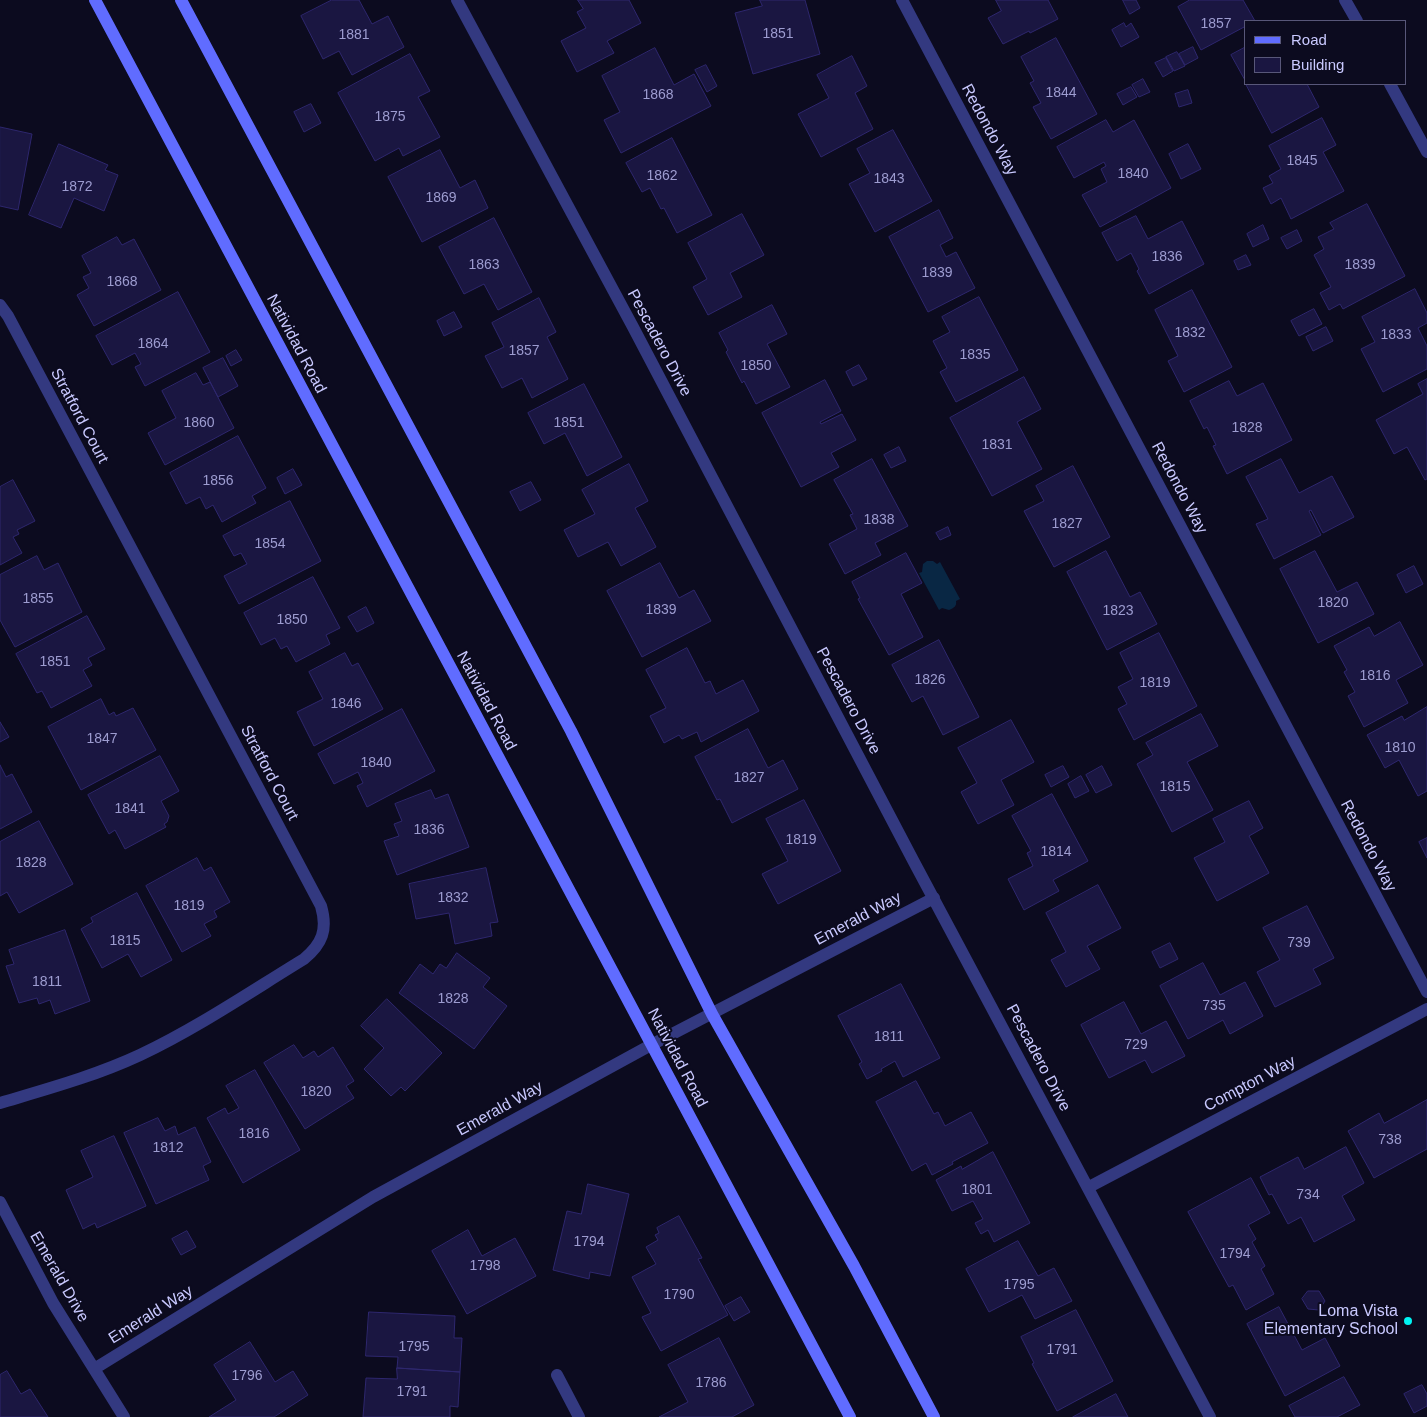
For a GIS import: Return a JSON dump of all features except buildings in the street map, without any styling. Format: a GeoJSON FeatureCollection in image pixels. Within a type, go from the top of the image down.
{"type":"FeatureCollection","features":[{"type":"Feature","properties":{"kind":"main road","name":"Natividad Road"},"geometry":{"type":"LineString","coordinates":[[94,0],[850,1417]]}},
{"type":"Feature","properties":{"kind":"main road"},"geometry":{"type":"LineString","coordinates":[[181,0],[571,731],[712,1014],[854,1266],[934,1417]]}},
{"type":"Feature","properties":{"kind":"street","name":"Pescadero Drive"},"geometry":{"type":"LineString","coordinates":[[457,0],[633,327],[1210,1417]]}},
{"type":"Feature","properties":{"kind":"street","name":"Redondo Way"},"geometry":{"type":"LineString","coordinates":[[902,0],[1427,992]]}},
{"type":"Feature","properties":{"kind":"street"},"geometry":{"type":"LineString","coordinates":[[1345,0],[1355,20]]}},
{"type":"Feature","properties":{"kind":"street"},"geometry":{"type":"LineString","coordinates":[[1391,85],[1427,152]]}},
{"type":"Feature","properties":{"kind":"street","name":"Stratford Court"},"geometry":{"type":"LineString","coordinates":[[0,305],[8,316],[321,906],[324,915],[324,925],[319,943],[304,959],[178,1036],[100,1071],[0,1103]]}},
{"type":"Feature","properties":{"kind":"street","name":"Emerald Way"},"geometry":{"type":"LineString","coordinates":[[94,1369],[373,1197],[651,1045],[934,898]]}},
{"type":"Feature","properties":{"kind":"street","name":"Compton Way"},"geometry":{"type":"LineString","coordinates":[[1089,1187],[1427,1009]]}},
{"type":"Feature","properties":{"kind":"street","name":"Emerald Drive"},"geometry":{"type":"LineString","coordinates":[[0,1202],[53,1303],[124,1417]]}},
{"type":"Feature","properties":{"kind":"street"},"geometry":{"type":"LineString","coordinates":[[557,1375],[579,1417]]}},
{"type":"Feature","properties":{"kind":"water"},"geometry":{"type":"Polygon","coordinates":[[[927,561],[933,561],[937,564],[940,562],[960,599],[956,601],[956,606],[949,610],[942,608],[939,610],[919,573],[922,572],[923,564],[927,561]]]}},
{"type":"Feature","properties":{"kind":"place","name":"Loma Vista Elementary School"},"geometry":{"type":"Point","coordinates":[1408,1321]}}]}
